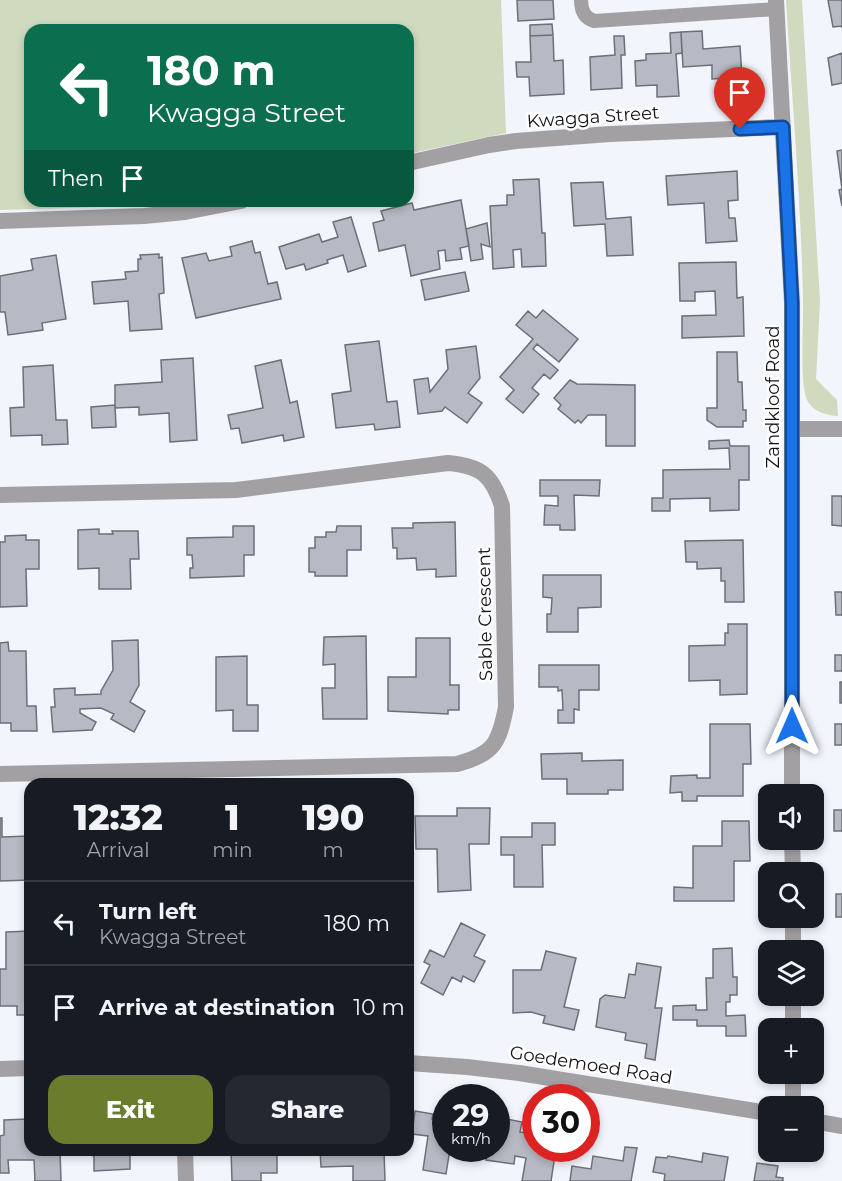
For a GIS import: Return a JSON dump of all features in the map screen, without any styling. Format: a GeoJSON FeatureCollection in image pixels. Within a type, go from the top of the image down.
{"type":"FeatureCollection","features":[{"type":"Feature","properties":{"kind":"street","name":"Zandkloof Road"},"geometry":{"type":"LineString","coordinates":[[777,5],[792,303],[792,784]]}},
{"type":"Feature","properties":{"kind":"street","name":"Kwagga Street"},"geometry":{"type":"LineString","coordinates":[[414,162],[516,141],[610,134],[783,127]]}},
{"type":"Feature","properties":{"kind":"street"},"geometry":{"type":"LineString","coordinates":[[0,221],[144,216],[210,207]]}},
{"type":"Feature","properties":{"kind":"street"},"geometry":{"type":"LineString","coordinates":[[792,429],[842,429]]}},
{"type":"Feature","properties":{"kind":"street","name":"Sable Crescent"},"geometry":{"type":"LineString","coordinates":[[0,495],[225,491],[448,463],[477,469],[489,478],[502,506],[506,707],[501,729],[493,746],[478,758],[457,764],[0,774]]}},
{"type":"Feature","properties":{"kind":"street","name":"Goedemoed Road"},"geometry":{"type":"LineString","coordinates":[[414,1063],[467,1066],[519,1073],[758,1111]]}},
{"type":"Feature","properties":{"kind":"street"},"geometry":{"type":"LineString","coordinates":[[0,1069],[24,1068]]}},
{"type":"Feature","properties":{"kind":"street"},"geometry":{"type":"LineString","coordinates":[[824,1123],[842,1126]]}},
{"type":"Feature","properties":{"kind":"street"},"geometry":{"type":"LineString","coordinates":[[185,1156],[186,1181]]}},
{"type":"Feature","properties":{"kind":"lane"},"geometry":{"type":"LineString","coordinates":[[581,0],[582,11],[594,21],[777,5]]}},
{"type":"Feature","properties":{"kind":"green space"},"geometry":{"type":"Polygon","coordinates":[[[0,0],[501,0],[506,133],[414,153],[414,24],[24,24],[24,207],[102,207],[0,210],[0,0]]]}},
{"type":"Feature","properties":{"kind":"green space"},"geometry":{"type":"Polygon","coordinates":[[[786,0],[802,0],[820,301],[816,379],[837,400],[838,416],[825,414],[809,404],[803,380],[800,225],[786,0]]]}},
{"type":"Feature","properties":{"kind":"building"},"geometry":{"type":"Polygon","coordinates":[[[517,0],[553,0],[554,19],[518,21],[517,0]]]}},
{"type":"Feature","properties":{"kind":"building"},"geometry":{"type":"Polygon","coordinates":[[[828,0],[842,0],[842,26],[833,27],[828,0]]]}},
{"type":"Feature","properties":{"kind":"building"},"geometry":{"type":"Polygon","coordinates":[[[552,24],[553,35],[530,36],[530,25],[552,24]]]}},
{"type":"Feature","properties":{"kind":"building"},"geometry":{"type":"Polygon","coordinates":[[[702,31],[703,49],[740,46],[742,77],[712,79],[712,65],[683,67],[681,32],[702,31]]]}},
{"type":"Feature","properties":{"kind":"building"},"geometry":{"type":"Polygon","coordinates":[[[681,32],[682,53],[676,54],[679,96],[657,97],[657,85],[636,86],[635,61],[646,60],[646,54],[671,53],[670,33],[681,32]]]}},
{"type":"Feature","properties":{"kind":"building"},"geometry":{"type":"Polygon","coordinates":[[[553,35],[554,61],[563,60],[564,94],[530,96],[529,77],[517,77],[516,62],[531,62],[530,36],[553,35]]]}},
{"type":"Feature","properties":{"kind":"building"},"geometry":{"type":"Polygon","coordinates":[[[614,36],[624,36],[625,55],[621,55],[622,88],[591,90],[590,57],[615,55],[614,36]]]}},
{"type":"Feature","properties":{"kind":"building"},"geometry":{"type":"Polygon","coordinates":[[[842,53],[842,83],[832,85],[828,58],[842,53]]]}},
{"type":"Feature","properties":{"kind":"building"},"geometry":{"type":"Polygon","coordinates":[[[842,150],[842,189],[837,151],[842,150]]]}},
{"type":"Feature","properties":{"kind":"building"},"geometry":{"type":"Polygon","coordinates":[[[737,171],[738,200],[728,201],[729,218],[735,218],[737,241],[706,243],[704,203],[668,205],[666,176],[737,171]]]}},
{"type":"Feature","properties":{"kind":"building"},"geometry":{"type":"Polygon","coordinates":[[[539,179],[546,266],[522,267],[521,249],[513,250],[514,267],[493,269],[490,206],[507,205],[507,195],[514,195],[513,180],[539,179]]]}},
{"type":"Feature","properties":{"kind":"building"},"geometry":{"type":"Polygon","coordinates":[[[603,182],[606,219],[631,217],[633,255],[607,256],[605,224],[574,226],[571,183],[603,182]]]}},
{"type":"Feature","properties":{"kind":"building"},"geometry":{"type":"Polygon","coordinates":[[[842,189],[842,206],[839,190],[842,189]]]}},
{"type":"Feature","properties":{"kind":"building"},"geometry":{"type":"Polygon","coordinates":[[[461,200],[469,246],[460,248],[462,259],[446,261],[445,250],[438,251],[440,269],[411,276],[405,245],[379,251],[373,223],[384,220],[381,211],[396,207],[413,207],[414,210],[461,200]]]}},
{"type":"Feature","properties":{"kind":"building"},"geometry":{"type":"Polygon","coordinates":[[[351,217],[366,266],[348,272],[343,255],[306,270],[304,264],[286,269],[279,247],[319,234],[322,242],[338,237],[333,222],[351,217]]]}},
{"type":"Feature","properties":{"kind":"building"},"geometry":{"type":"Polygon","coordinates":[[[487,223],[490,247],[481,244],[483,259],[471,261],[466,229],[487,223]]]}},
{"type":"Feature","properties":{"kind":"building"},"geometry":{"type":"Polygon","coordinates":[[[252,241],[255,253],[260,252],[268,284],[277,282],[281,299],[196,318],[182,258],[206,253],[209,261],[232,256],[230,247],[252,241]]]}},
{"type":"Feature","properties":{"kind":"building"},"geometry":{"type":"Polygon","coordinates":[[[159,254],[159,258],[162,257],[164,293],[159,294],[162,329],[130,331],[128,301],[94,304],[92,282],[126,279],[125,272],[138,271],[140,255],[159,254]]]}},
{"type":"Feature","properties":{"kind":"building"},"geometry":{"type":"Polygon","coordinates":[[[56,255],[66,319],[42,323],[43,330],[8,335],[5,312],[0,312],[0,276],[33,270],[31,259],[56,255]]]}},
{"type":"Feature","properties":{"kind":"building"},"geometry":{"type":"Polygon","coordinates":[[[736,262],[737,298],[743,297],[744,336],[682,338],[682,316],[716,315],[715,291],[695,292],[695,301],[680,301],[679,263],[736,262]]]}},
{"type":"Feature","properties":{"kind":"building"},"geometry":{"type":"Polygon","coordinates":[[[465,272],[469,291],[425,300],[421,280],[465,272]]]}},
{"type":"Feature","properties":{"kind":"building"},"geometry":{"type":"Polygon","coordinates":[[[543,310],[578,339],[559,362],[537,344],[533,349],[558,370],[550,379],[544,374],[532,388],[539,394],[523,413],[506,399],[514,390],[500,377],[533,339],[516,325],[528,311],[536,318],[543,310]]]}},
{"type":"Feature","properties":{"kind":"building"},"geometry":{"type":"Polygon","coordinates":[[[379,341],[387,402],[397,401],[400,427],[375,430],[374,424],[336,428],[332,394],[351,391],[345,345],[379,341]]]}},
{"type":"Feature","properties":{"kind":"building"},"geometry":{"type":"Polygon","coordinates":[[[476,346],[480,378],[468,393],[482,403],[467,423],[445,407],[442,411],[418,414],[414,380],[428,378],[430,392],[448,369],[446,350],[476,346]]]}},
{"type":"Feature","properties":{"kind":"building"},"geometry":{"type":"Polygon","coordinates":[[[717,352],[737,352],[738,382],[742,382],[743,410],[746,410],[746,421],[743,421],[743,427],[717,427],[707,420],[707,408],[717,408],[717,352]]]}},
{"type":"Feature","properties":{"kind":"building"},"geometry":{"type":"Polygon","coordinates":[[[193,358],[197,440],[170,442],[169,413],[139,415],[139,407],[115,408],[115,385],[162,382],[161,360],[193,358]]]}},
{"type":"Feature","properties":{"kind":"building"},"geometry":{"type":"Polygon","coordinates":[[[281,360],[290,403],[297,401],[304,437],[284,441],[283,435],[242,443],[239,428],[231,429],[228,415],[263,408],[255,366],[281,360]]]}},
{"type":"Feature","properties":{"kind":"building"},"geometry":{"type":"Polygon","coordinates":[[[53,365],[56,420],[67,420],[68,444],[42,445],[42,435],[11,436],[10,408],[24,407],[23,367],[53,365]]]}},
{"type":"Feature","properties":{"kind":"building"},"geometry":{"type":"Polygon","coordinates":[[[570,380],[577,384],[635,385],[635,446],[606,446],[606,415],[588,415],[581,423],[578,420],[575,423],[558,409],[561,405],[554,398],[570,380]]]}},
{"type":"Feature","properties":{"kind":"building"},"geometry":{"type":"Polygon","coordinates":[[[115,405],[116,427],[92,428],[91,407],[115,405]]]}},
{"type":"Feature","properties":{"kind":"building"},"geometry":{"type":"Polygon","coordinates":[[[729,440],[730,446],[749,446],[749,480],[739,480],[739,510],[710,511],[710,498],[670,499],[670,511],[652,511],[652,498],[663,498],[663,470],[730,469],[729,448],[709,449],[709,441],[729,440]]]}},
{"type":"Feature","properties":{"kind":"building"},"geometry":{"type":"Polygon","coordinates":[[[540,480],[600,480],[599,496],[574,495],[575,530],[560,530],[560,525],[544,525],[545,505],[558,506],[558,496],[540,496],[540,480]]]}},
{"type":"Feature","properties":{"kind":"building"},"geometry":{"type":"Polygon","coordinates":[[[832,496],[842,496],[842,526],[832,525],[832,496]]]}},
{"type":"Feature","properties":{"kind":"building"},"geometry":{"type":"Polygon","coordinates":[[[455,522],[456,576],[436,577],[436,569],[417,570],[416,558],[397,559],[397,548],[393,548],[392,528],[413,528],[413,523],[455,522]]]}},
{"type":"Feature","properties":{"kind":"building"},"geometry":{"type":"Polygon","coordinates":[[[233,526],[254,526],[254,555],[244,555],[244,576],[190,578],[190,568],[193,568],[192,555],[187,555],[187,538],[233,537],[233,526]]]}},
{"type":"Feature","properties":{"kind":"building"},"geometry":{"type":"Polygon","coordinates":[[[337,526],[361,526],[361,550],[347,550],[347,576],[315,576],[315,572],[309,572],[309,548],[315,548],[315,537],[326,537],[326,532],[336,532],[337,526]]]}},
{"type":"Feature","properties":{"kind":"building"},"geometry":{"type":"Polygon","coordinates":[[[99,529],[99,534],[113,534],[112,531],[138,531],[139,559],[130,559],[131,589],[99,589],[99,568],[78,569],[78,530],[99,529]]]}},
{"type":"Feature","properties":{"kind":"building"},"geometry":{"type":"Polygon","coordinates":[[[26,535],[26,540],[39,540],[39,569],[26,569],[27,606],[0,607],[0,542],[5,542],[5,536],[26,535]]]}},
{"type":"Feature","properties":{"kind":"building"},"geometry":{"type":"Polygon","coordinates":[[[743,540],[744,602],[725,602],[725,581],[721,581],[721,568],[697,569],[697,562],[686,562],[685,541],[743,540]]]}},
{"type":"Feature","properties":{"kind":"building"},"geometry":{"type":"Polygon","coordinates":[[[543,575],[601,575],[601,607],[578,608],[578,632],[547,632],[547,614],[551,614],[552,598],[543,597],[543,575]]]}},
{"type":"Feature","properties":{"kind":"building"},"geometry":{"type":"Polygon","coordinates":[[[835,592],[842,592],[842,615],[836,615],[835,592]]]}},
{"type":"Feature","properties":{"kind":"building"},"geometry":{"type":"Polygon","coordinates":[[[728,624],[747,624],[747,694],[720,695],[720,680],[689,681],[689,646],[725,645],[728,624]]]}},
{"type":"Feature","properties":{"kind":"building"},"geometry":{"type":"Polygon","coordinates":[[[366,636],[367,719],[323,719],[322,688],[335,688],[335,664],[323,665],[324,637],[366,636]]]}},
{"type":"Feature","properties":{"kind":"building"},"geometry":{"type":"Polygon","coordinates":[[[416,638],[450,638],[450,685],[459,685],[459,710],[448,710],[448,714],[388,711],[388,677],[416,677],[416,638]]]}},
{"type":"Feature","properties":{"kind":"building"},"geometry":{"type":"Polygon","coordinates":[[[138,640],[139,685],[130,702],[145,711],[134,732],[111,719],[114,714],[101,708],[80,709],[80,713],[96,722],[92,730],[53,732],[51,707],[55,707],[54,689],[75,688],[75,695],[101,694],[113,670],[112,641],[138,640]]]}},
{"type":"Feature","properties":{"kind":"building"},"geometry":{"type":"Polygon","coordinates":[[[8,642],[9,651],[26,651],[27,706],[36,706],[37,731],[11,731],[11,723],[0,723],[0,643],[8,642]]]}},
{"type":"Feature","properties":{"kind":"building"},"geometry":{"type":"Polygon","coordinates":[[[835,655],[842,655],[842,671],[835,671],[835,655]]]}},
{"type":"Feature","properties":{"kind":"building"},"geometry":{"type":"Polygon","coordinates":[[[247,656],[247,705],[258,705],[258,731],[233,731],[233,710],[216,711],[216,657],[247,656]]]}},
{"type":"Feature","properties":{"kind":"building"},"geometry":{"type":"Polygon","coordinates":[[[539,665],[599,665],[599,690],[579,690],[579,710],[574,709],[574,723],[558,723],[558,710],[563,710],[562,690],[558,691],[558,687],[539,687],[539,665]]]}},
{"type":"Feature","properties":{"kind":"building"},"geometry":{"type":"Polygon","coordinates":[[[840,682],[842,682],[842,703],[840,703],[840,682]]]}},
{"type":"Feature","properties":{"kind":"building"},"geometry":{"type":"Polygon","coordinates":[[[710,724],[750,724],[751,764],[743,764],[743,796],[697,796],[697,801],[682,801],[682,792],[670,793],[671,776],[697,775],[697,778],[710,778],[710,724]]]}},
{"type":"Feature","properties":{"kind":"building"},"geometry":{"type":"Polygon","coordinates":[[[835,724],[842,724],[842,745],[835,745],[835,724]]]}},
{"type":"Feature","properties":{"kind":"building"},"geometry":{"type":"Polygon","coordinates":[[[582,753],[582,761],[623,760],[623,790],[608,790],[608,794],[567,794],[567,779],[542,779],[541,754],[582,753]]]}},
{"type":"Feature","properties":{"kind":"building"},"geometry":{"type":"Polygon","coordinates":[[[457,808],[490,808],[489,844],[469,844],[471,890],[438,892],[437,849],[416,849],[415,816],[457,816],[457,808]]]}},
{"type":"Feature","properties":{"kind":"building"},"geometry":{"type":"Polygon","coordinates":[[[834,810],[842,810],[842,831],[834,831],[834,810]]]}},
{"type":"Feature","properties":{"kind":"building"},"geometry":{"type":"Polygon","coordinates":[[[0,818],[2,818],[2,837],[24,836],[24,880],[0,881],[0,818]]]}},
{"type":"Feature","properties":{"kind":"building"},"geometry":{"type":"Polygon","coordinates":[[[722,821],[749,821],[750,861],[734,861],[734,901],[674,901],[674,887],[693,888],[693,846],[722,846],[722,821]]]}},
{"type":"Feature","properties":{"kind":"building"},"geometry":{"type":"Polygon","coordinates":[[[532,823],[555,823],[555,845],[542,845],[543,887],[514,887],[514,855],[501,855],[501,837],[532,837],[532,823]]]}},
{"type":"Feature","properties":{"kind":"building"},"geometry":{"type":"Polygon","coordinates":[[[836,894],[842,894],[842,917],[836,917],[836,894]]]}},
{"type":"Feature","properties":{"kind":"building"},"geometry":{"type":"Polygon","coordinates":[[[461,923],[485,935],[474,956],[485,961],[474,982],[463,976],[461,982],[452,977],[443,995],[421,983],[430,965],[424,962],[430,950],[444,957],[461,923]]]}},
{"type":"Feature","properties":{"kind":"building"},"geometry":{"type":"Polygon","coordinates":[[[24,931],[24,1015],[17,1015],[17,1006],[0,1006],[0,969],[6,969],[6,932],[24,931]]]}},
{"type":"Feature","properties":{"kind":"building"},"geometry":{"type":"Polygon","coordinates":[[[732,948],[733,977],[737,977],[737,995],[730,995],[730,1002],[726,1002],[726,1016],[745,1015],[746,1036],[726,1036],[726,1026],[697,1026],[697,1020],[673,1020],[673,1006],[696,1005],[696,1010],[707,1010],[706,978],[713,978],[713,949],[732,948]]]}},
{"type":"Feature","properties":{"kind":"building"},"geometry":{"type":"Polygon","coordinates":[[[546,951],[576,958],[564,1007],[579,1010],[574,1030],[543,1023],[545,1016],[531,1012],[513,1013],[513,970],[541,970],[546,951]]]}},
{"type":"Feature","properties":{"kind":"building"},"geometry":{"type":"Polygon","coordinates":[[[637,963],[661,967],[655,1008],[662,1008],[655,1060],[645,1058],[647,1044],[625,1040],[626,1033],[596,1027],[600,999],[605,995],[625,998],[629,974],[635,975],[637,963]]]}},
{"type":"Feature","properties":{"kind":"building"},"geometry":{"type":"Polygon","coordinates":[[[415,1111],[432,1114],[432,1162],[448,1162],[446,1174],[423,1170],[428,1136],[414,1134],[415,1111]]]}},
{"type":"Feature","properties":{"kind":"building"},"geometry":{"type":"Polygon","coordinates":[[[24,1119],[24,1156],[60,1156],[61,1181],[35,1181],[34,1160],[8,1160],[9,1173],[0,1173],[0,1136],[4,1135],[4,1120],[24,1119]]]}},
{"type":"Feature","properties":{"kind":"building"},"geometry":{"type":"Polygon","coordinates":[[[510,1120],[522,1122],[520,1132],[522,1132],[522,1157],[515,1156],[514,1164],[500,1162],[510,1162],[510,1120]]]}},
{"type":"Feature","properties":{"kind":"building"},"geometry":{"type":"Polygon","coordinates":[[[625,1147],[637,1148],[631,1181],[570,1181],[572,1166],[591,1169],[592,1162],[600,1162],[600,1157],[623,1161],[625,1147]]]}},
{"type":"Feature","properties":{"kind":"building"},"geometry":{"type":"Polygon","coordinates":[[[703,1153],[728,1157],[724,1181],[664,1181],[665,1174],[653,1172],[656,1157],[667,1158],[668,1156],[702,1162],[703,1153]]]}},
{"type":"Feature","properties":{"kind":"building"},"geometry":{"type":"Polygon","coordinates":[[[130,1156],[130,1169],[94,1171],[94,1157],[130,1156]]]}},
{"type":"Feature","properties":{"kind":"building"},"geometry":{"type":"Polygon","coordinates":[[[231,1156],[277,1156],[277,1173],[261,1173],[261,1181],[232,1181],[231,1156]]]}},
{"type":"Feature","properties":{"kind":"building"},"geometry":{"type":"Polygon","coordinates":[[[320,1156],[384,1156],[385,1181],[353,1181],[353,1166],[321,1167],[320,1156]]]}},
{"type":"Feature","properties":{"kind":"building"},"geometry":{"type":"Polygon","coordinates":[[[525,1162],[554,1162],[551,1181],[522,1181],[525,1162]]]}},
{"type":"Feature","properties":{"kind":"building"},"geometry":{"type":"Polygon","coordinates":[[[757,1163],[778,1166],[776,1177],[783,1178],[783,1181],[754,1181],[757,1163]]]}},
{"type":"Feature","properties":{"kind":"route"},"geometry":{"type":"LineString","coordinates":[[740,129],[783,127],[792,303],[792,726]]}}]}
